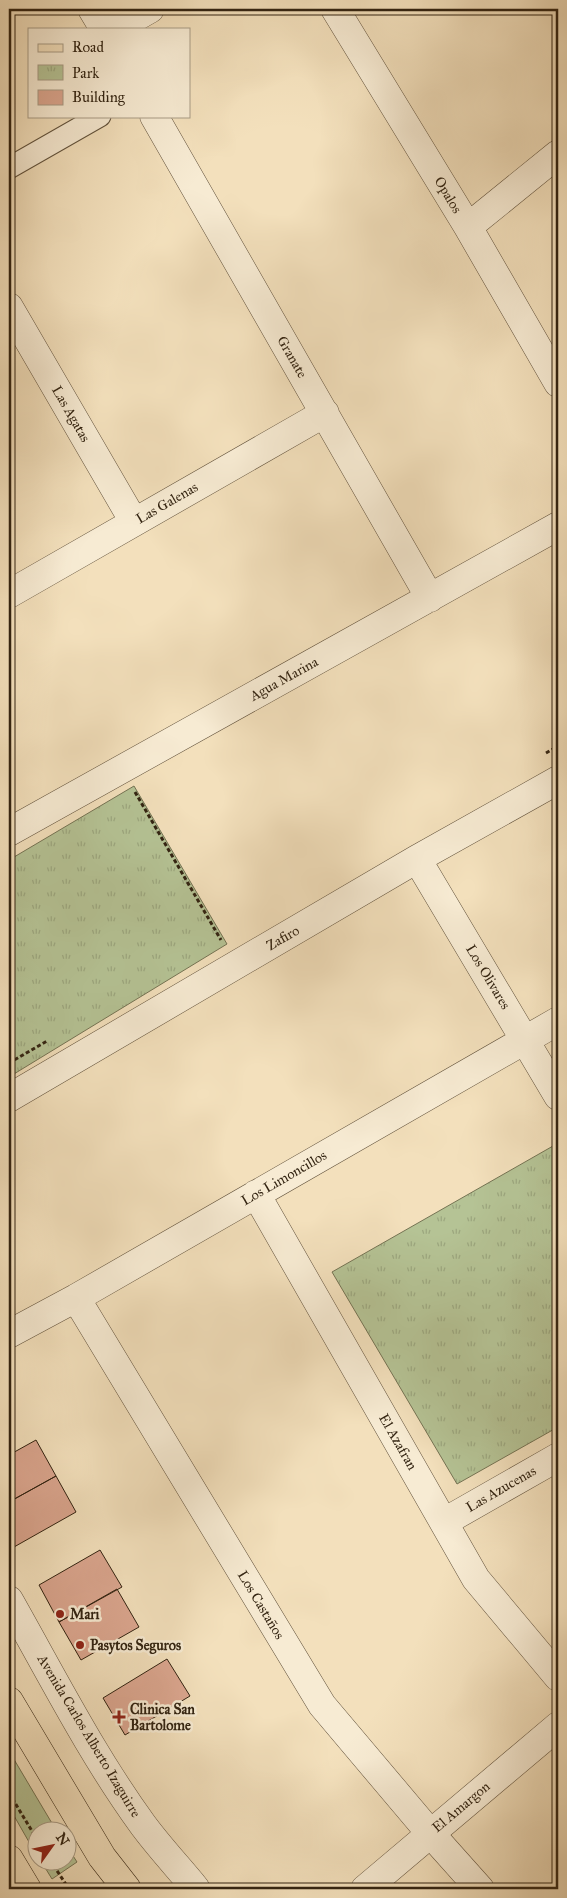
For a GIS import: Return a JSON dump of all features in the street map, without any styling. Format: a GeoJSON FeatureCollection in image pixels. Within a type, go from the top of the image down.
{"type":"FeatureCollection","features":[{"type":"Feature","properties":{"kind":"main road"},"geometry":{"type":"LineString","coordinates":[[9,1702],[102,1857],[123,1888]]}},
{"type":"Feature","properties":{"kind":"main road"},"geometry":{"type":"LineString","coordinates":[[9,1859],[27,1889]]}},
{"type":"Feature","properties":{"kind":"street"},"geometry":{"type":"LineString","coordinates":[[92,9],[103,28]]}},
{"type":"Feature","properties":{"kind":"street"},"geometry":{"type":"LineString","coordinates":[[117,28],[150,9]]}},
{"type":"Feature","properties":{"kind":"street","name":"Opalos"},"geometry":{"type":"LineString","coordinates":[[335,9],[468,227],[558,383]]}},
{"type":"Feature","properties":{"kind":"street"},"geometry":{"type":"LineString","coordinates":[[9,168],[96,118]]}},
{"type":"Feature","properties":{"kind":"street","name":"Granate"},"geometry":{"type":"LineString","coordinates":[[155,118],[430,598]]}},
{"type":"Feature","properties":{"kind":"street"},"geometry":{"type":"LineString","coordinates":[[468,227],[558,154]]}},
{"type":"Feature","properties":{"kind":"street","name":"Las Agatas"},"geometry":{"type":"LineString","coordinates":[[9,307],[134,522]]}},
{"type":"Feature","properties":{"kind":"street","name":"Las Galenas"},"geometry":{"type":"LineString","coordinates":[[9,594],[325,413]]}},
{"type":"Feature","properties":{"kind":"street","name":"Agua Marina"},"geometry":{"type":"LineString","coordinates":[[9,832],[558,526]]}},
{"type":"Feature","properties":{"kind":"street","name":"Zafiro"},"geometry":{"type":"LineString","coordinates":[[9,1098],[417,859],[558,780]]}},
{"type":"Feature","properties":{"kind":"street","name":"Los Olivares"},"geometry":{"type":"LineString","coordinates":[[417,859],[558,1096]]}},
{"type":"Feature","properties":{"kind":"street","name":"Los Limoncillos"},"geometry":{"type":"LineString","coordinates":[[9,1334],[76,1298],[558,1021]]}},
{"type":"Feature","properties":{"kind":"street","name":"El Azafran"},"geometry":{"type":"LineString","coordinates":[[256,1194],[476,1579],[558,1677]]}},
{"type":"Feature","properties":{"kind":"street","name":"Los Castaños"},"geometry":{"type":"LineString","coordinates":[[76,1298],[322,1705],[430,1834],[480,1889]]}},
{"type":"Feature","properties":{"kind":"street","name":"Las Azucenas"},"geometry":{"type":"LineString","coordinates":[[444,1522],[558,1457]]}},
{"type":"Feature","properties":{"kind":"street","name":"Avenida Carlos Alberto Izaguirre"},"geometry":{"type":"LineString","coordinates":[[9,1600],[97,1755],[142,1824],[164,1853],[196,1889]]}},
{"type":"Feature","properties":{"kind":"street","name":"El Amargon"},"geometry":{"type":"LineString","coordinates":[[366,1889],[558,1726]]}},
{"type":"Feature","properties":{"kind":"path"},"geometry":{"type":"LineString","coordinates":[[134,791],[221,940]]}},
{"type":"Feature","properties":{"kind":"path"},"geometry":{"type":"LineString","coordinates":[[9,1793],[28,1824]]}},
{"type":"Feature","properties":{"kind":"path"},"geometry":{"type":"LineString","coordinates":[[57,1870],[69,1889]]}},
{"type":"Feature","properties":{"kind":"green space"},"geometry":{"type":"Polygon","coordinates":[[[134,786],[227,944],[9,1077],[9,860],[134,786]]]}},
{"type":"Feature","properties":{"kind":"green space"},"geometry":{"type":"Polygon","coordinates":[[[553,1146],[558,1155],[558,1427],[457,1484],[332,1272],[553,1146]]]}},
{"type":"Feature","properties":{"kind":"green space"},"geometry":{"type":"Polygon","coordinates":[[[9,1751],[50,1820],[28,1820],[28,1840],[9,1807],[9,1751]]]}},
{"type":"Feature","properties":{"kind":"green space"},"geometry":{"type":"Polygon","coordinates":[[[46,1870],[65,1870],[52,1879],[46,1870]]]}},
{"type":"Feature","properties":{"kind":"building"},"geometry":{"type":"Polygon","coordinates":[[[36,1440],[56,1476],[9,1502],[9,1455],[36,1440]]]}},
{"type":"Feature","properties":{"kind":"building"},"geometry":{"type":"Polygon","coordinates":[[[56,1476],[76,1512],[14,1547],[9,1537],[9,1502],[56,1476]]]}},
{"type":"Feature","properties":{"kind":"building"},"geometry":{"type":"Polygon","coordinates":[[[100,1550],[122,1587],[59,1622],[39,1585],[100,1550]]]}},
{"type":"Feature","properties":{"kind":"building"},"geometry":{"type":"Polygon","coordinates":[[[117,1589],[139,1627],[81,1660],[59,1622],[117,1589]]]}},
{"type":"Feature","properties":{"kind":"building"},"geometry":{"type":"Polygon","coordinates":[[[167,1659],[190,1696],[125,1735],[103,1698],[167,1659]]]}},
{"type":"Feature","properties":{"kind":"place","name":"Mari"},"geometry":{"type":"Point","coordinates":[60,1614]}},
{"type":"Feature","properties":{"kind":"place","name":"Pasytos Seguros"},"geometry":{"type":"Point","coordinates":[80,1645]}},
{"type":"Feature","properties":{"kind":"place","name":"Clinica San Bartolome"},"geometry":{"type":"Point","coordinates":[119,1717]}}]}
